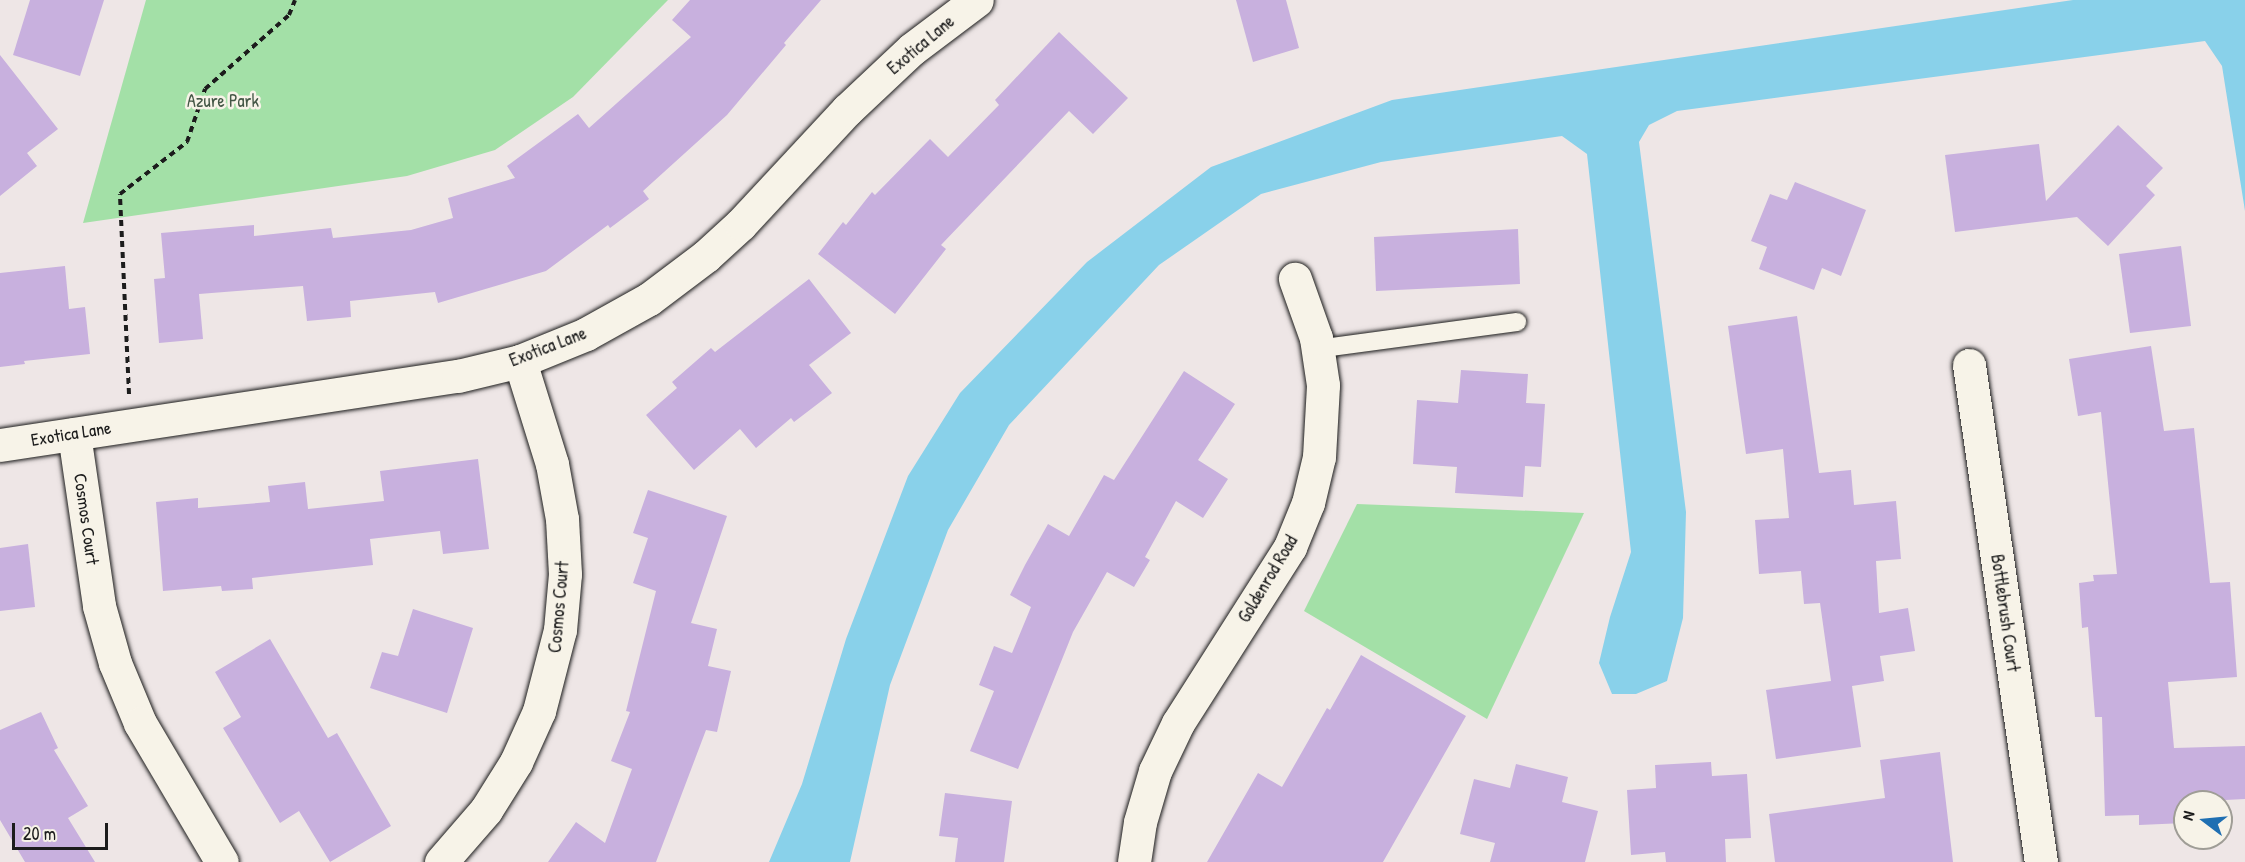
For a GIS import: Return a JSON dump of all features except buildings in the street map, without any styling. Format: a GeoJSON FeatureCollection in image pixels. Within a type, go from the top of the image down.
{"type":"FeatureCollection","features":[{"type":"Feature","properties":{"kind":"street","name":"Exotica Lane"},"geometry":{"type":"LineString","coordinates":[[0,445],[458,376],[519,360],[586,334],[649,299],[706,256],[741,224],[847,110],[912,50],[977,0]]}},
{"type":"Feature","properties":{"kind":"street","name":"Goldenrod Road"},"geometry":{"type":"LineString","coordinates":[[1134,862],[1140,822],[1155,771],[1178,723],[1290,547],[1308,503],[1319,457],[1324,409],[1317,350],[1295,279]]}},
{"type":"Feature","properties":{"kind":"street","name":"Cosmos Court"},"geometry":{"type":"LineString","coordinates":[[441,862],[486,810],[516,762],[539,711],[560,630],[565,574],[562,519],[552,464],[519,360]]}},
{"type":"Feature","properties":{"kind":"street","name":"Bottlebrush Court"},"geometry":{"type":"LineString","coordinates":[[1969,365],[2042,862]]}},
{"type":"Feature","properties":{"kind":"street","name":"Cosmos Court"},"geometry":{"type":"LineString","coordinates":[[74,434],[99,606],[115,663],[140,723],[222,862]]}},
{"type":"Feature","properties":{"kind":"lane"},"geometry":{"type":"LineString","coordinates":[[1317,350],[1517,322]]}},
{"type":"Feature","properties":{"kind":"path"},"geometry":{"type":"LineString","coordinates":[[132,425],[120,194],[187,142],[205,89],[289,15],[295,0]]}},
{"type":"Feature","properties":{"kind":"green space","name":"Azure Park"},"geometry":{"type":"Polygon","coordinates":[[[146,0],[668,0],[573,97],[495,150],[407,176],[83,223],[146,0]]]}},
{"type":"Feature","properties":{"kind":"green space"},"geometry":{"type":"Polygon","coordinates":[[[1357,504],[1584,513],[1487,719],[1304,611],[1357,504]]]}},
{"type":"Feature","properties":{"kind":"water"},"geometry":{"type":"Polygon","coordinates":[[[2073,0],[2245,0],[2245,211],[2222,66],[2205,41],[1677,111],[1649,125],[1639,142],[1686,512],[1683,618],[1667,681],[1636,694],[1612,694],[1599,663],[1610,617],[1631,552],[1587,154],[1562,136],[1381,162],[1261,194],[1159,265],[1009,425],[948,530],[890,685],[850,862],[769,862],[802,784],[846,639],[908,476],[960,393],[1087,262],[1211,167],[1392,100],[2073,0]]]}}]}
